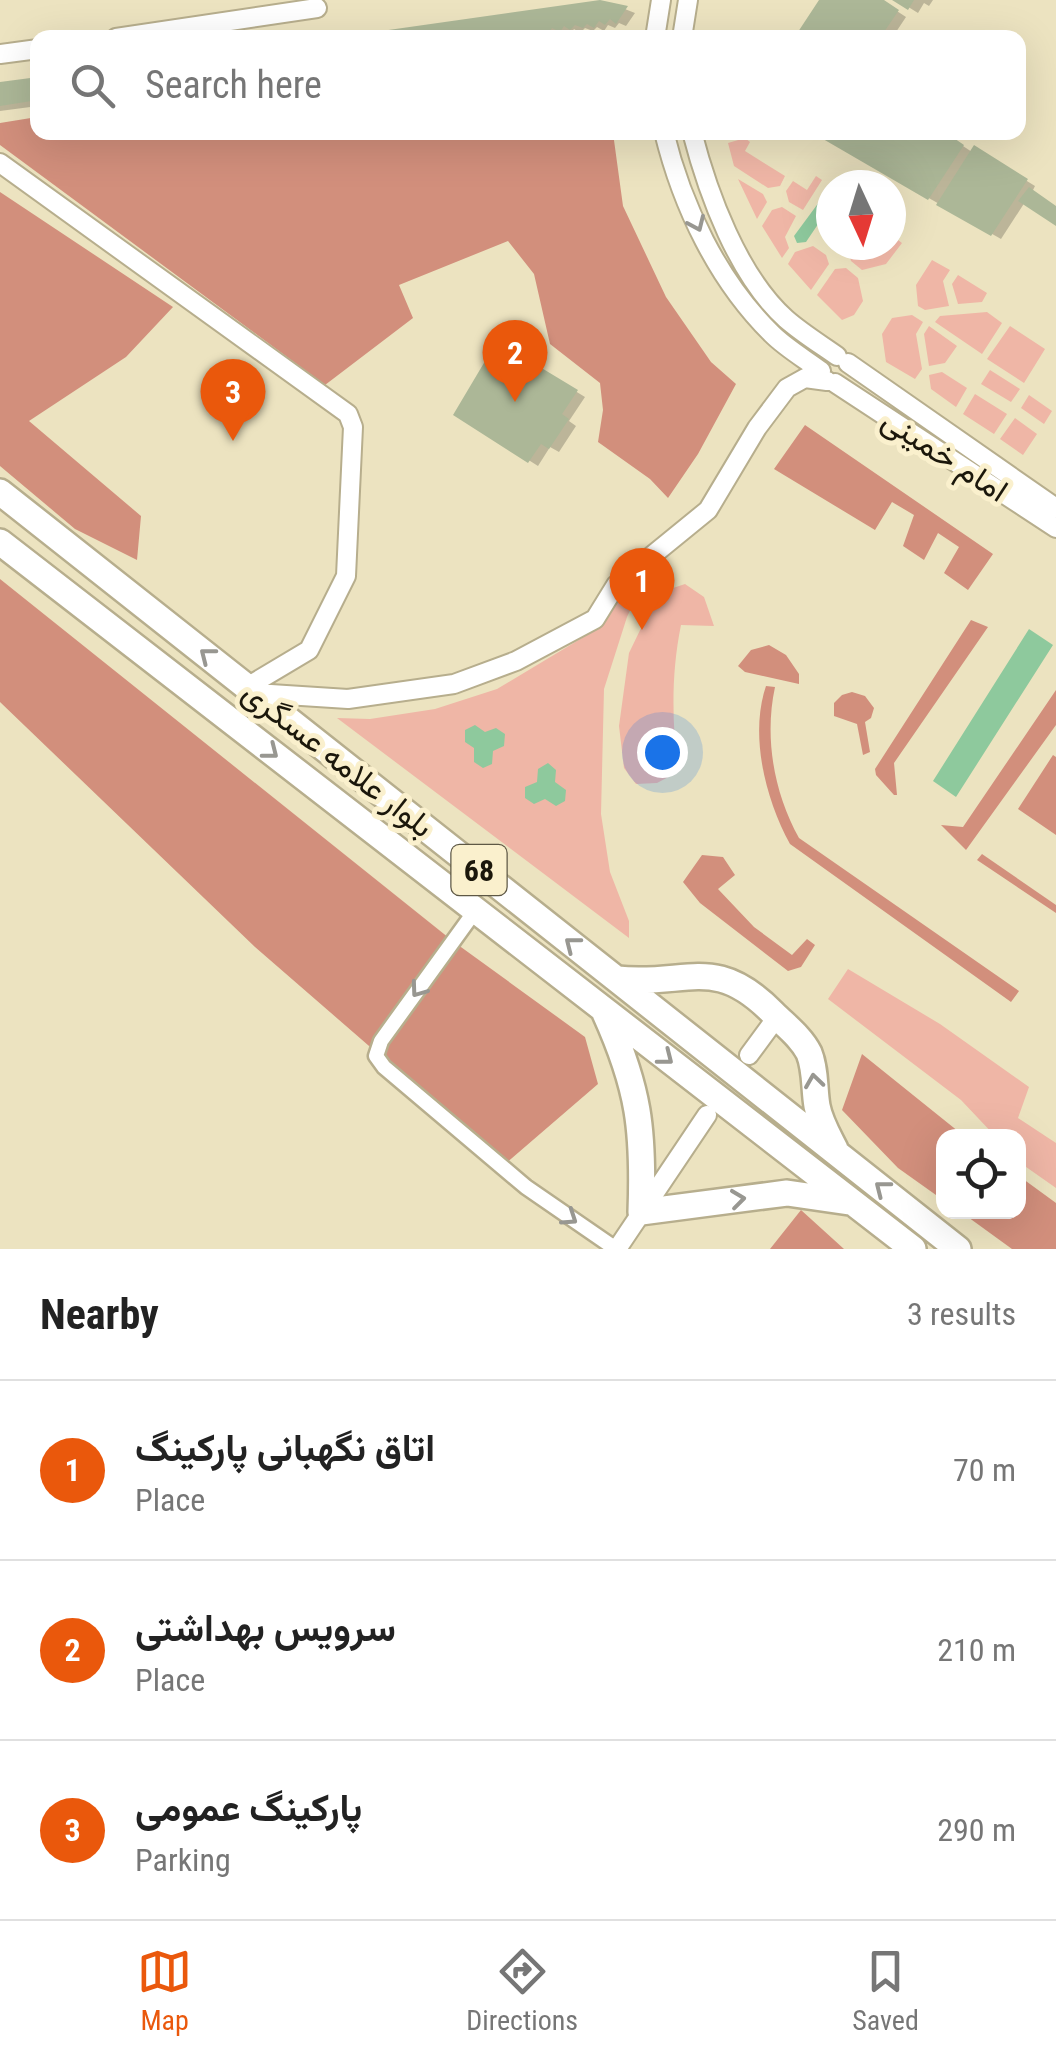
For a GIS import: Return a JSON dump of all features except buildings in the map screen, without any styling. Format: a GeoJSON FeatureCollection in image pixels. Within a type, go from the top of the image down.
{"type":"FeatureCollection","features":[{"type":"Feature","properties":{"kind":"highway","name":"بلوار علامه عسگری"},"geometry":{"type":"LineString","coordinates":[[0,492],[958,1249]]}},
{"type":"Feature","properties":{"kind":"highway","name":"بلوار علامه عسگری"},"geometry":{"type":"LineString","coordinates":[[0,542],[912,1249]]}},
{"type":"Feature","properties":{"kind":"highway"},"geometry":{"type":"LineString","coordinates":[[91,612],[109,608],[118,592],[116,582]]}},
{"type":"Feature","properties":{"kind":"highway"},"geometry":{"type":"LineString","coordinates":[[617,979],[708,975],[729,979],[750,990],[794,1032],[809,1054],[817,1110],[837,1153]]}},
{"type":"Feature","properties":{"kind":"highway"},"geometry":{"type":"LineString","coordinates":[[602,1008],[626,1063],[640,1110],[641,1212],[787,1194],[854,1203]]}},
{"type":"Feature","properties":{"kind":"street"},"geometry":{"type":"LineString","coordinates":[[656,30],[661,0]]}},
{"type":"Feature","properties":{"kind":"street"},"geometry":{"type":"LineString","coordinates":[[683,30],[688,0]]}},
{"type":"Feature","properties":{"kind":"street"},"geometry":{"type":"LineString","coordinates":[[170,30],[318,8]]}},
{"type":"Feature","properties":{"kind":"street"},"geometry":{"type":"LineString","coordinates":[[0,54],[30,50]]}},
{"type":"Feature","properties":{"kind":"street","name":"امام خمینی"},"geometry":{"type":"LineString","coordinates":[[667,140],[682,189],[704,238],[734,292],[774,336],[828,378],[1056,528]]}},
{"type":"Feature","properties":{"kind":"street","name":"امام خمینی"},"geometry":{"type":"LineString","coordinates":[[694,140],[710,192],[730,238],[784,318],[1056,508]]}},
{"type":"Feature","properties":{"kind":"street"},"geometry":{"type":"LineString","coordinates":[[0,163],[348,414],[354,427],[346,576],[309,650],[252,690]]}},
{"type":"Feature","properties":{"kind":"street"},"geometry":{"type":"LineString","coordinates":[[252,690],[348,699],[454,684],[516,661],[595,619],[616,586],[708,510],[786,388],[804,378],[828,378],[825,360],[842,360]]}},
{"type":"Feature","properties":{"kind":"street"},"geometry":{"type":"LineString","coordinates":[[475,911],[380,1041],[376,1056],[384,1067],[526,1187],[617,1249],[707,1115]]}},
{"type":"Feature","properties":{"kind":"street"},"geometry":{"type":"LineString","coordinates":[[748,1055],[777,1017]]}},
{"type":"Feature","properties":{"kind":"shaded area"},"geometry":{"type":"Polygon","coordinates":[[[30,118],[30,140],[614,140],[623,206],[666,297],[711,362],[736,384],[698,454],[668,498],[650,479],[598,442],[603,410],[600,383],[550,344],[534,274],[508,241],[399,285],[413,318],[325,385],[0,145],[0,123],[30,118]]]}},
{"type":"Feature","properties":{"kind":"shaded area"},"geometry":{"type":"Polygon","coordinates":[[[750,142],[745,151],[785,176],[780,186],[768,188],[734,166],[728,143],[750,142]]]}},
{"type":"Feature","properties":{"kind":"shaded area"},"geometry":{"type":"Polygon","coordinates":[[[816,176],[816,189],[803,210],[789,202],[786,191],[793,181],[807,190],[816,176]]]}},
{"type":"Feature","properties":{"kind":"shaded area"},"geometry":{"type":"Polygon","coordinates":[[[738,179],[763,194],[767,202],[757,219],[738,179]]]}},
{"type":"Feature","properties":{"kind":"shaded area"},"geometry":{"type":"Polygon","coordinates":[[[0,192],[173,307],[126,357],[29,421],[141,516],[137,560],[75,529],[0,466],[0,192]]]}},
{"type":"Feature","properties":{"kind":"shaded area"},"geometry":{"type":"Polygon","coordinates":[[[816,206],[816,227],[806,242],[797,243],[794,236],[816,206]]]}},
{"type":"Feature","properties":{"kind":"shaded area"},"geometry":{"type":"Polygon","coordinates":[[[782,207],[796,216],[785,237],[789,248],[782,258],[762,226],[772,210],[782,207]]]}},
{"type":"Feature","properties":{"kind":"shaded area"},"geometry":{"type":"Polygon","coordinates":[[[813,246],[816,260],[828,260],[829,264],[811,290],[788,264],[795,252],[813,246]]]}},
{"type":"Feature","properties":{"kind":"shaded area"},"geometry":{"type":"Polygon","coordinates":[[[851,260],[889,260],[862,270],[851,260]]]}},
{"type":"Feature","properties":{"kind":"shaded area"},"geometry":{"type":"Polygon","coordinates":[[[932,260],[950,270],[943,281],[949,306],[925,310],[918,306],[916,285],[932,260]]]}},
{"type":"Feature","properties":{"kind":"shaded area"},"geometry":{"type":"Polygon","coordinates":[[[846,268],[858,278],[863,301],[854,315],[842,320],[817,295],[835,269],[846,268]]]}},
{"type":"Feature","properties":{"kind":"shaded area"},"geometry":{"type":"Polygon","coordinates":[[[958,275],[987,293],[982,302],[958,304],[952,284],[958,275]]]}},
{"type":"Feature","properties":{"kind":"shaded area"},"geometry":{"type":"Polygon","coordinates":[[[987,312],[1002,323],[982,354],[935,322],[940,316],[987,312]]]}},
{"type":"Feature","properties":{"kind":"shaded area"},"geometry":{"type":"Polygon","coordinates":[[[912,315],[923,322],[916,334],[922,369],[915,379],[886,362],[882,334],[892,318],[912,315]]]}},
{"type":"Feature","properties":{"kind":"shaded area"},"geometry":{"type":"Polygon","coordinates":[[[929,326],[957,346],[945,363],[929,366],[924,334],[929,326]]]}},
{"type":"Feature","properties":{"kind":"shaded area"},"geometry":{"type":"Polygon","coordinates":[[[1010,326],[1045,349],[1024,383],[987,359],[1010,326]]]}},
{"type":"Feature","properties":{"kind":"shaded area"},"geometry":{"type":"Polygon","coordinates":[[[990,370],[1020,389],[1011,402],[981,384],[990,370]]]}},
{"type":"Feature","properties":{"kind":"shaded area"},"geometry":{"type":"Polygon","coordinates":[[[942,372],[967,388],[956,407],[931,389],[929,375],[942,372]]]}},
{"type":"Feature","properties":{"kind":"shaded area"},"geometry":{"type":"Polygon","coordinates":[[[975,394],[1007,414],[994,434],[963,414],[975,394]]]}},
{"type":"Feature","properties":{"kind":"shaded area"},"geometry":{"type":"Polygon","coordinates":[[[1029,395],[1052,411],[1044,424],[1021,408],[1029,395]]]}},
{"type":"Feature","properties":{"kind":"shaded area"},"geometry":{"type":"Polygon","coordinates":[[[1015,418],[1037,434],[1023,455],[1000,439],[1015,418]]]}},
{"type":"Feature","properties":{"kind":"shaded area"},"geometry":{"type":"Polygon","coordinates":[[[805,425],[993,554],[968,590],[944,573],[959,547],[938,533],[924,560],[903,546],[914,515],[892,502],[875,530],[774,469],[805,425]]]}},
{"type":"Feature","properties":{"kind":"shaded area"},"geometry":{"type":"Polygon","coordinates":[[[641,573],[644,580],[627,617],[604,689],[601,814],[610,872],[629,921],[629,938],[337,718],[370,719],[435,709],[497,689],[587,635],[641,573]]]}},
{"type":"Feature","properties":{"kind":"shaded area"},"geometry":{"type":"Polygon","coordinates":[[[0,579],[454,942],[585,1037],[598,1084],[505,1164],[255,947],[0,702],[0,579]]]}},
{"type":"Feature","properties":{"kind":"shaded area"},"geometry":{"type":"Polygon","coordinates":[[[685,584],[704,597],[714,626],[681,625],[674,698],[678,772],[657,783],[636,784],[624,768],[619,726],[629,653],[658,593],[685,584]]]}},
{"type":"Feature","properties":{"kind":"shaded area"},"geometry":{"type":"Polygon","coordinates":[[[971,620],[988,627],[894,763],[894,795],[875,769],[971,620]]]}},
{"type":"Feature","properties":{"kind":"shaded area"},"geometry":{"type":"Polygon","coordinates":[[[1029,629],[1053,645],[956,797],[933,781],[1029,629]]]}},
{"type":"Feature","properties":{"kind":"shaded area"},"geometry":{"type":"Polygon","coordinates":[[[769,645],[786,655],[799,674],[799,684],[745,672],[738,666],[751,650],[769,645]]]}},
{"type":"Feature","properties":{"kind":"shaded area"},"geometry":{"type":"Polygon","coordinates":[[[766,686],[775,687],[771,745],[778,784],[799,838],[1019,991],[1011,1002],[790,844],[774,808],[763,767],[759,726],[766,686]]]}},
{"type":"Feature","properties":{"kind":"shaded area"},"geometry":{"type":"Polygon","coordinates":[[[1056,690],[1056,725],[966,850],[941,825],[963,827],[1056,690]]]}},
{"type":"Feature","properties":{"kind":"shaded area"},"geometry":{"type":"Polygon","coordinates":[[[852,692],[865,696],[874,708],[865,722],[870,752],[863,755],[857,724],[834,716],[834,703],[852,692]]]}},
{"type":"Feature","properties":{"kind":"shaded area"},"geometry":{"type":"Polygon","coordinates":[[[475,725],[485,732],[496,728],[505,734],[504,746],[493,751],[492,764],[483,768],[474,762],[474,748],[465,742],[465,730],[475,725]]]}},
{"type":"Feature","properties":{"kind":"shaded area"},"geometry":{"type":"Polygon","coordinates":[[[1053,755],[1056,757],[1056,835],[1018,809],[1053,755]]]}},
{"type":"Feature","properties":{"kind":"shaded area"},"geometry":{"type":"Polygon","coordinates":[[[548,763],[556,770],[555,782],[566,790],[565,801],[556,806],[545,799],[534,804],[525,798],[525,787],[537,782],[538,769],[548,763]]]}},
{"type":"Feature","properties":{"kind":"shaded area"},"geometry":{"type":"Polygon","coordinates":[[[982,854],[1056,905],[1056,913],[977,860],[982,854]]]}},
{"type":"Feature","properties":{"kind":"shaded area"},"geometry":{"type":"Polygon","coordinates":[[[702,855],[723,857],[735,875],[718,889],[754,927],[792,955],[807,939],[815,945],[801,967],[788,971],[700,903],[683,882],[702,855]]]}},
{"type":"Feature","properties":{"kind":"shaded area"},"geometry":{"type":"Polygon","coordinates":[[[848,969],[940,1024],[1029,1087],[1018,1118],[1056,1143],[1056,1188],[1026,1167],[1026,1129],[988,1129],[961,1100],[828,999],[848,969]]]}},
{"type":"Feature","properties":{"kind":"shaded area"},"geometry":{"type":"Polygon","coordinates":[[[862,1054],[955,1129],[936,1129],[936,1195],[898,1168],[842,1110],[862,1054]]]}},
{"type":"Feature","properties":{"kind":"shaded area"},"geometry":{"type":"Polygon","coordinates":[[[1026,1181],[1056,1203],[1056,1249],[1012,1249],[971,1219],[1026,1219],[1026,1181]]]}},
{"type":"Feature","properties":{"kind":"shaded area"},"geometry":{"type":"Polygon","coordinates":[[[801,1210],[844,1249],[770,1249],[801,1210]]]}},
{"type":"Feature","properties":{"kind":"place","name":"سرویس بهداشتی"},"geometry":{"type":"Point","coordinates":[515,402]}},
{"type":"Feature","properties":{"kind":"place","name":"پارکینگ عمومی"},"geometry":{"type":"Point","coordinates":[233,441]}},
{"type":"Feature","properties":{"kind":"place","name":"اتاق نگهبانی پارکینگ"},"geometry":{"type":"Point","coordinates":[642,630]}}]}
